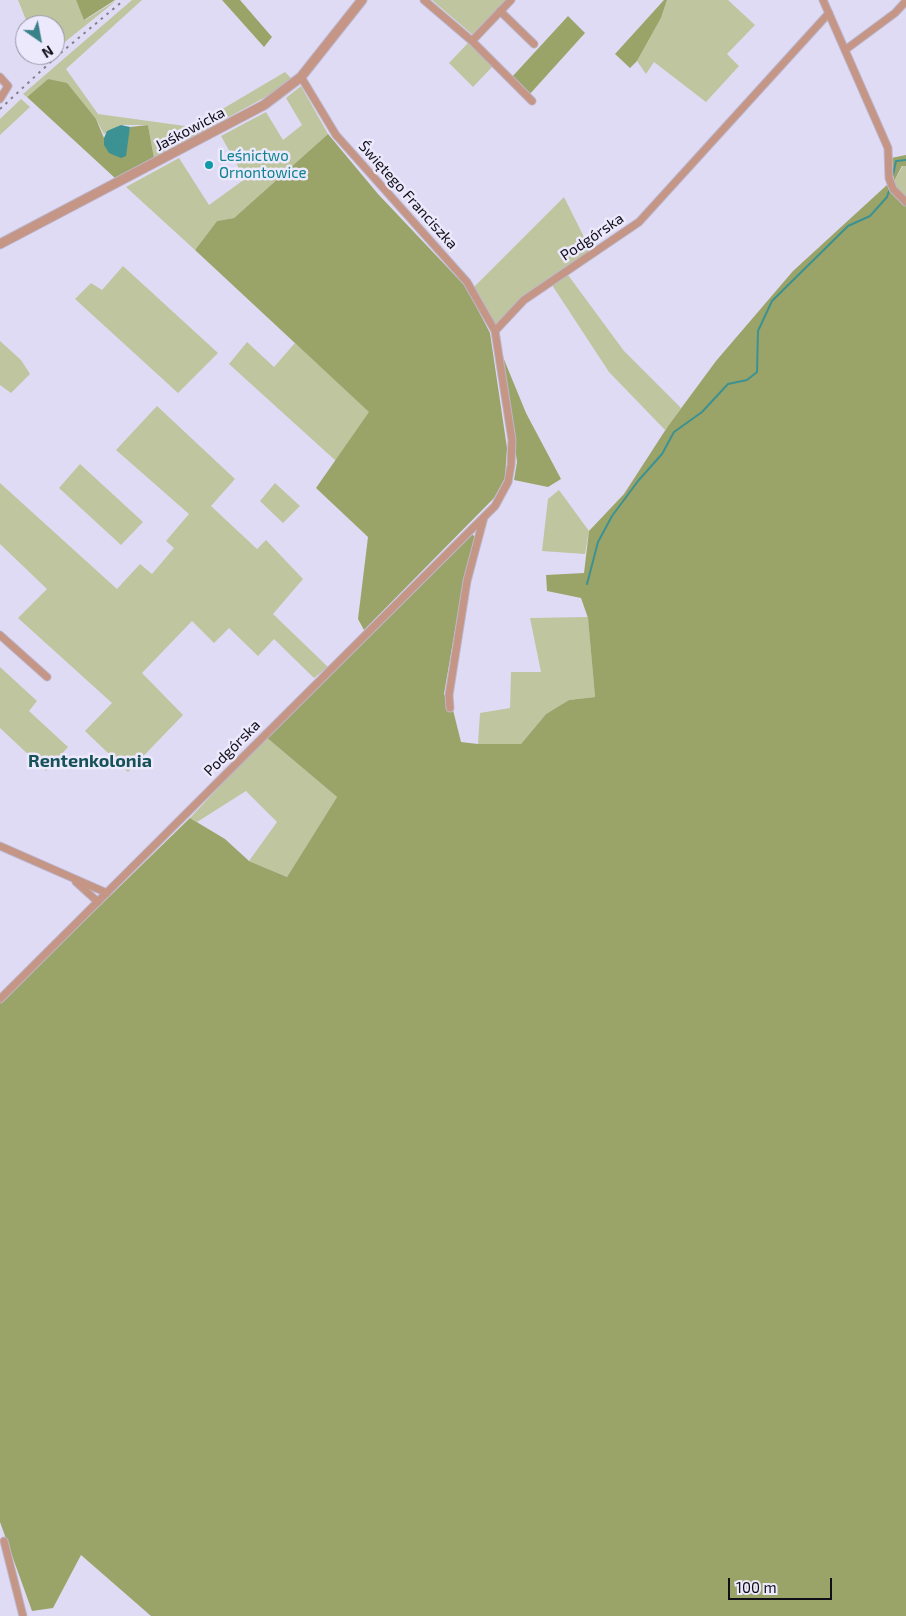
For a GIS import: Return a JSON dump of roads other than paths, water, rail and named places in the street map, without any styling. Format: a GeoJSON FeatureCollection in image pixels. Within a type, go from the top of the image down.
{"type":"FeatureCollection","features":[{"type":"Feature","properties":{"kind":"street","name":"Jaśkowicka"},"geometry":{"type":"LineString","coordinates":[[0,244],[264,105],[301,77],[362,0]]}},
{"type":"Feature","properties":{"kind":"street"},"geometry":{"type":"LineString","coordinates":[[424,0],[472,41],[532,101]]}},
{"type":"Feature","properties":{"kind":"street"},"geometry":{"type":"LineString","coordinates":[[472,41],[511,0]]}},
{"type":"Feature","properties":{"kind":"street"},"geometry":{"type":"LineString","coordinates":[[823,0],[888,148],[889,178],[893,189],[906,202]]}},
{"type":"Feature","properties":{"kind":"street"},"geometry":{"type":"LineString","coordinates":[[845,50],[895,13],[906,1]]}},
{"type":"Feature","properties":{"kind":"street"},"geometry":{"type":"LineString","coordinates":[[500,11],[534,44]]}},
{"type":"Feature","properties":{"kind":"street","name":"Podgórska"},"geometry":{"type":"LineString","coordinates":[[0,999],[392,606],[495,506],[508,482],[513,451],[495,331],[524,300],[639,222],[828,13]]}},
{"type":"Feature","properties":{"kind":"street"},"geometry":{"type":"LineString","coordinates":[[0,77],[8,86],[0,99]]}},
{"type":"Feature","properties":{"kind":"street","name":"Świętego Franciszka"},"geometry":{"type":"LineString","coordinates":[[301,77],[336,135],[467,282],[495,331]]}},
{"type":"Feature","properties":{"kind":"street","name":"Podgórska"},"geometry":{"type":"LineString","coordinates":[[450,708],[449,695],[467,581],[484,517]]}},
{"type":"Feature","properties":{"kind":"street"},"geometry":{"type":"LineString","coordinates":[[0,635],[47,677]]}},
{"type":"Feature","properties":{"kind":"street"},"geometry":{"type":"LineString","coordinates":[[0,846],[107,893]]}},
{"type":"Feature","properties":{"kind":"street"},"geometry":{"type":"LineString","coordinates":[[70,877],[98,902]]}},
{"type":"Feature","properties":{"kind":"street"},"geometry":{"type":"LineString","coordinates":[[4,1541],[23,1616]]}},
{"type":"Feature","properties":{"kind":"waterway"},"geometry":{"type":"LineString","coordinates":[[893,175],[896,161],[906,160]]}},
{"type":"Feature","properties":{"kind":"waterway"},"geometry":{"type":"LineString","coordinates":[[587,584],[598,542],[612,516],[638,481],[662,454],[674,432],[702,412],[728,384],[747,380],[757,372],[758,331],[772,301],[848,226],[870,216],[887,197],[889,191]]}},
{"type":"Feature","properties":{"kind":"railway"},"geometry":{"type":"LineString","coordinates":[[0,109],[57,56],[124,0]]}},
{"type":"Feature","properties":{"kind":"place","name":"Leśnictwo Ornontowice"},"geometry":{"type":"Point","coordinates":[209,165]}},
{"type":"Feature","properties":{"kind":"district","name":"Rentenkolonia"},"geometry":{"type":"Point","coordinates":[90,761]}}]}
